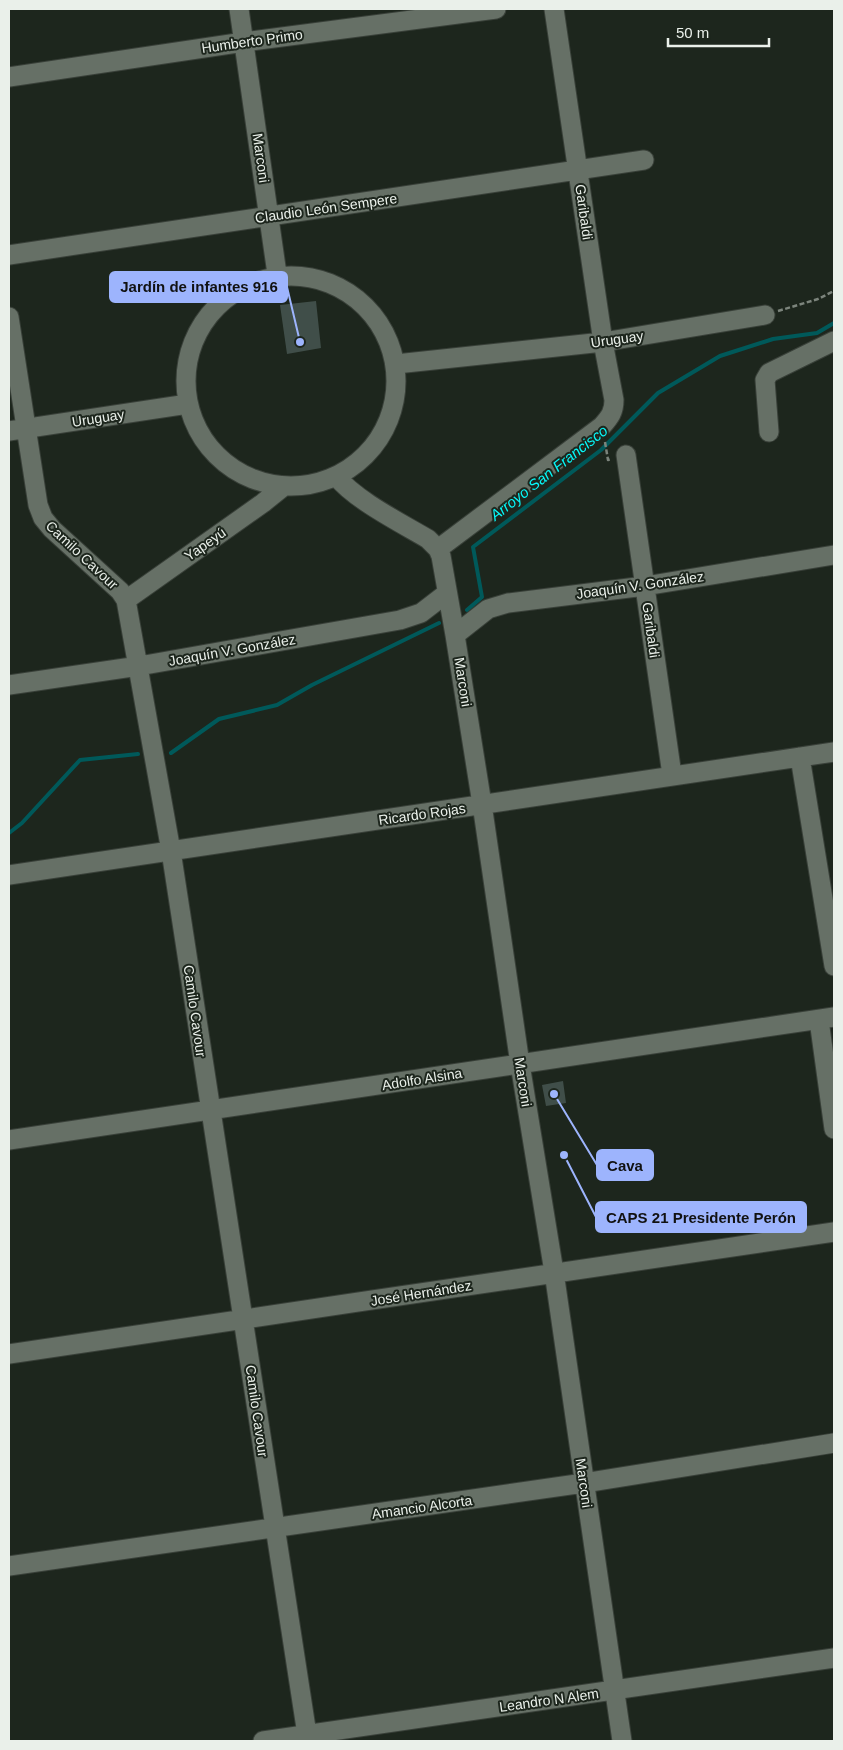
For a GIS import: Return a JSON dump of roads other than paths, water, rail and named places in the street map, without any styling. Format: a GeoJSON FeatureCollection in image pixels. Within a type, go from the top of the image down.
{"type":"FeatureCollection","features":[{"type":"Feature","properties":{"kind":"street","name":"Marconi"},"geometry":{"type":"LineString","coordinates":[[239,9],[277,274]]}},
{"type":"Feature","properties":{"kind":"street","name":"Humberto Primo"},"geometry":{"type":"LineString","coordinates":[[9,77],[244,42],[496,9]]}},
{"type":"Feature","properties":{"kind":"street","name":"Garibaldi"},"geometry":{"type":"LineString","coordinates":[[438,549],[602,426],[612,416],[614,400],[603,342],[554,9]]}},
{"type":"Feature","properties":{"kind":"street","name":"Claudio León Sempere"},"geometry":{"type":"LineString","coordinates":[[9,255],[644,160]]}},
{"type":"Feature","properties":{"kind":"street"},"geometry":{"type":"LineString","coordinates":[[277,274],[306,276],[338,286],[365,305],[385,332],[396,364],[397,393],[390,421],[375,446],[354,466],[329,480],[310,485],[284,486],[255,480],[224,463],[201,437],[188,404],[186,370],[194,338],[213,309],[240,288],[277,274]]}},
{"type":"Feature","properties":{"kind":"street","name":"Uruguay"},"geometry":{"type":"LineString","coordinates":[[396,364],[603,342],[765,315]]}},
{"type":"Feature","properties":{"kind":"street","name":"Camilo Cavour"},"geometry":{"type":"LineString","coordinates":[[9,317],[17,430],[42,518],[120,591],[126,600],[172,851],[210,1111],[244,1320],[307,1738]]}},
{"type":"Feature","properties":{"kind":"street"},"geometry":{"type":"LineString","coordinates":[[769,432],[765,380],[769,373],[834,341]]}},
{"type":"Feature","properties":{"kind":"street","name":"Uruguay"},"geometry":{"type":"LineString","coordinates":[[17,430],[188,404]]}},
{"type":"Feature","properties":{"kind":"street","name":"Garibaldi"},"geometry":{"type":"LineString","coordinates":[[617,458],[645,586],[672,775]]}},
{"type":"Feature","properties":{"kind":"street"},"geometry":{"type":"LineString","coordinates":[[336,476],[343,485],[356,495],[428,539],[438,549]]}},
{"type":"Feature","properties":{"kind":"street","name":"Yapeyú"},"geometry":{"type":"LineString","coordinates":[[126,600],[284,486]]}},
{"type":"Feature","properties":{"kind":"street","name":"Marconi"},"geometry":{"type":"LineString","coordinates":[[438,549],[441,556],[455,634],[482,804],[520,1064],[554,1272],[622,1741]]}},
{"type":"Feature","properties":{"kind":"street","name":"Joaquín V. González"},"geometry":{"type":"LineString","coordinates":[[455,634],[488,609],[496,606],[645,586],[834,555]]}},
{"type":"Feature","properties":{"kind":"street","name":"Joaquín V. González"},"geometry":{"type":"LineString","coordinates":[[9,685],[139,666],[400,620],[421,613],[447,593]]}},
{"type":"Feature","properties":{"kind":"street","name":"Ricardo Rojas"},"geometry":{"type":"LineString","coordinates":[[9,875],[834,752]]}},
{"type":"Feature","properties":{"kind":"street"},"geometry":{"type":"LineString","coordinates":[[800,757],[834,966]]}},
{"type":"Feature","properties":{"kind":"street"},"geometry":{"type":"LineString","coordinates":[[826,1018],[834,1129]]}},
{"type":"Feature","properties":{"kind":"street","name":"Adolfo Alsina"},"geometry":{"type":"LineString","coordinates":[[9,1140],[826,1018]]}},
{"type":"Feature","properties":{"kind":"street","name":"José Hernández"},"geometry":{"type":"LineString","coordinates":[[9,1354],[834,1232]]}},
{"type":"Feature","properties":{"kind":"street","name":"Amancio Alcorta"},"geometry":{"type":"LineString","coordinates":[[9,1566],[584,1483],[834,1443]]}},
{"type":"Feature","properties":{"kind":"street","name":"Leandro N Alem"},"geometry":{"type":"LineString","coordinates":[[263,1741],[307,1738],[834,1658]]}},
{"type":"Feature","properties":{"kind":"waterway","name":"Arroyo San Francisco"},"geometry":{"type":"LineString","coordinates":[[467,610],[482,597],[473,547],[601,450],[658,393],[720,356],[773,339],[817,333],[834,323]]}},
{"type":"Feature","properties":{"kind":"waterway","name":"Arroyo San Francisco"},"geometry":{"type":"LineString","coordinates":[[171,753],[219,719],[277,705],[312,685],[439,623]]}},
{"type":"Feature","properties":{"kind":"waterway","name":"Arroyo San Francisco"},"geometry":{"type":"LineString","coordinates":[[9,833],[22,823],[80,760],[138,754]]}},
{"type":"Feature","properties":{"kind":"place","name":"Jardín de infantes 916"},"geometry":{"type":"Point","coordinates":[300,342]}},
{"type":"Feature","properties":{"kind":"place","name":"Cava"},"geometry":{"type":"Point","coordinates":[554,1094]}},
{"type":"Feature","properties":{"kind":"place","name":"CAPS 21 Presidente Perón"},"geometry":{"type":"Point","coordinates":[564,1155]}}]}
